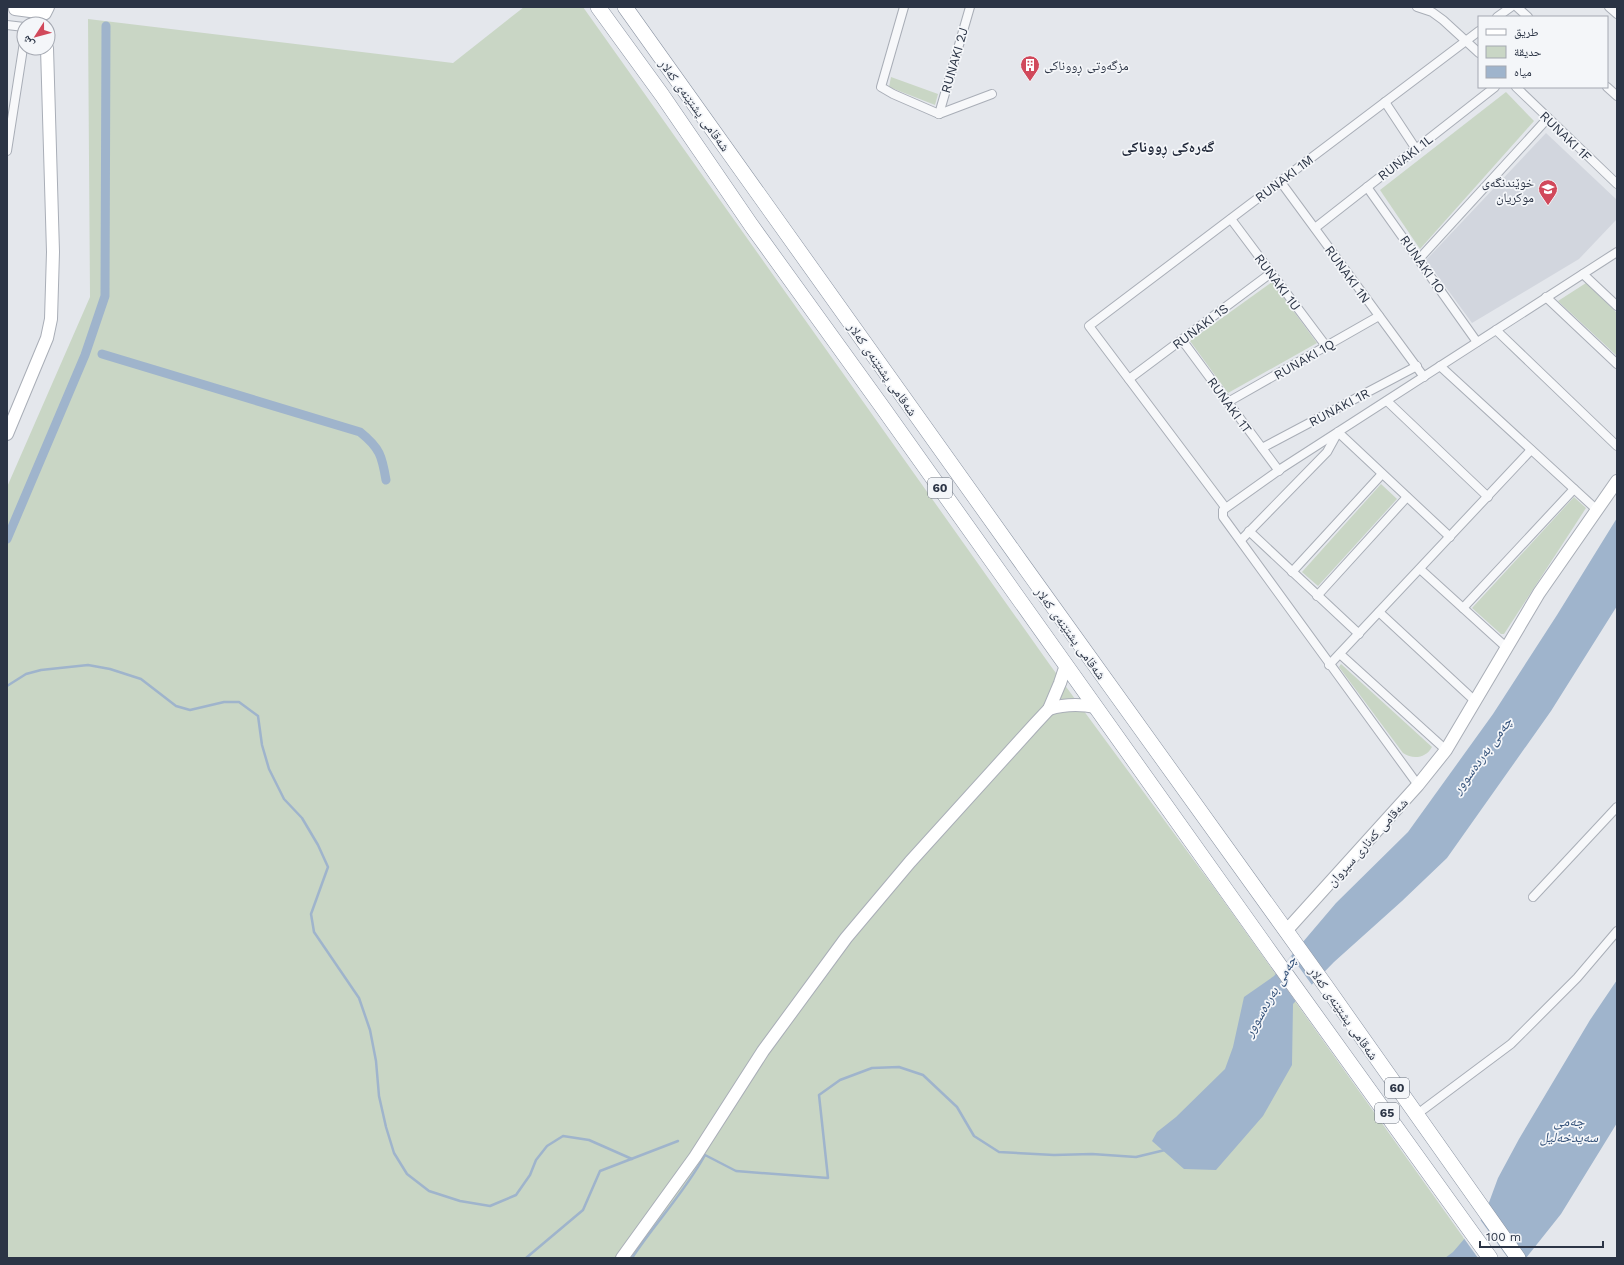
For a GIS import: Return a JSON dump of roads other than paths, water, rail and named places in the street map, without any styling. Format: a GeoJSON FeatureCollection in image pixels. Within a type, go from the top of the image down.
{"type":"FeatureCollection","features":[{"type":"Feature","properties":{"kind":"highway","name":"شەقامی پشتێنەی کەلار"},"geometry":{"type":"LineString","coordinates":[[598,7],[662,95],[751,225],[1490,1258]]}},
{"type":"Feature","properties":{"kind":"highway","name":"شەقامی پشتێنەی کەلار"},"geometry":{"type":"LineString","coordinates":[[625,7],[1021,562],[1325,984],[1518,1258]]}},
{"type":"Feature","properties":{"kind":"highway"},"geometry":{"type":"LineString","coordinates":[[821,322],[829,322],[834,319],[840,308]]}},
{"type":"Feature","properties":{"kind":"street"},"geometry":{"type":"LineString","coordinates":[[904,7],[881,87],[893,94],[939,114],[992,94]]}},
{"type":"Feature","properties":{"kind":"street","name":"RUNAKI 2J"},"geometry":{"type":"LineString","coordinates":[[939,114],[970,7]]}},
{"type":"Feature","properties":{"kind":"street"},"geometry":{"type":"LineString","coordinates":[[1417,7],[1432,12],[1443,20],[1478,52]]}},
{"type":"Feature","properties":{"kind":"street"},"geometry":{"type":"LineString","coordinates":[[1498,16],[1511,7]]}},
{"type":"Feature","properties":{"kind":"street"},"geometry":{"type":"LineString","coordinates":[[1517,7],[1527,16]]}},
{"type":"Feature","properties":{"kind":"street"},"geometry":{"type":"LineString","coordinates":[[1609,7],[1617,14]]}},
{"type":"Feature","properties":{"kind":"street"},"geometry":{"type":"LineString","coordinates":[[15,9],[46,15]]}},
{"type":"Feature","properties":{"kind":"street","name":"RUNAKI 1M"},"geometry":{"type":"LineString","coordinates":[[1129,379],[1089,326],[1478,32]]}},
{"type":"Feature","properties":{"kind":"street"},"geometry":{"type":"LineString","coordinates":[[7,151],[11,96],[21,56]]}},
{"type":"Feature","properties":{"kind":"street"},"geometry":{"type":"LineString","coordinates":[[7,434],[47,338],[52,319],[53,252],[46,56]]}},
{"type":"Feature","properties":{"kind":"street","name":"RUNAKI 1L"},"geometry":{"type":"LineString","coordinates":[[1315,228],[1493,88]]}},
{"type":"Feature","properties":{"kind":"street","name":"RUNAKI 1F"},"geometry":{"type":"LineString","coordinates":[[1517,88],[1616,182]]}},
{"type":"Feature","properties":{"kind":"street"},"geometry":{"type":"LineString","coordinates":[[1384,102],[1416,148]]}},
{"type":"Feature","properties":{"kind":"street"},"geometry":{"type":"LineString","coordinates":[[1419,259],[1548,118]]}},
{"type":"Feature","properties":{"kind":"street","name":"RUNAKI 1N"},"geometry":{"type":"LineString","coordinates":[[1280,181],[1424,377]]}},
{"type":"Feature","properties":{"kind":"street","name":"RUNAKI 1O"},"geometry":{"type":"LineString","coordinates":[[1367,187],[1477,342]]}},
{"type":"Feature","properties":{"kind":"street","name":"RUNAKI 1U"},"geometry":{"type":"LineString","coordinates":[[1231,219],[1326,346]]}},
{"type":"Feature","properties":{"kind":"street"},"geometry":{"type":"LineString","coordinates":[[1418,785],[1223,517],[1222,512],[1225,508],[1338,432],[1617,252]]}},
{"type":"Feature","properties":{"kind":"street","name":"RUNAKI 1S"},"geometry":{"type":"LineString","coordinates":[[1129,379],[1271,273]]}},
{"type":"Feature","properties":{"kind":"street"},"geometry":{"type":"LineString","coordinates":[[1583,274],[1617,306]]}},
{"type":"Feature","properties":{"kind":"street"},"geometry":{"type":"LineString","coordinates":[[1546,297],[1617,364]]}},
{"type":"Feature","properties":{"kind":"street","name":"RUNAKI 1Q"},"geometry":{"type":"LineString","coordinates":[[1228,402],[1379,316]]}},
{"type":"Feature","properties":{"kind":"street"},"geometry":{"type":"LineString","coordinates":[[1496,330],[1617,446]]}},
{"type":"Feature","properties":{"kind":"street","name":"RUNAKI 1T"},"geometry":{"type":"LineString","coordinates":[[1182,340],[1279,471]]}},
{"type":"Feature","properties":{"kind":"street","name":"RUNAKI 1R"},"geometry":{"type":"LineString","coordinates":[[1262,448],[1417,366]]}},
{"type":"Feature","properties":{"kind":"street"},"geometry":{"type":"LineString","coordinates":[[1440,366],[1597,510]]}},
{"type":"Feature","properties":{"kind":"street"},"geometry":{"type":"LineString","coordinates":[[1129,379],[1225,508]]}},
{"type":"Feature","properties":{"kind":"street"},"geometry":{"type":"LineString","coordinates":[[1387,400],[1488,497]]}},
{"type":"Feature","properties":{"kind":"street"},"geometry":{"type":"LineString","coordinates":[[1338,432],[1450,537]]}},
{"type":"Feature","properties":{"kind":"street"},"geometry":{"type":"LineString","coordinates":[[1240,540],[1327,452],[1338,432]]}},
{"type":"Feature","properties":{"kind":"street"},"geometry":{"type":"LineString","coordinates":[[1330,665],[1531,450]]}},
{"type":"Feature","properties":{"kind":"street"},"geometry":{"type":"LineString","coordinates":[[1292,572],[1382,474]]}},
{"type":"Feature","properties":{"kind":"street","name":"شەقامی کەناری سیروان"},"geometry":{"type":"LineString","coordinates":[[1289,936],[1446,750],[1539,593],[1617,481]]}},
{"type":"Feature","properties":{"kind":"street"},"geometry":{"type":"LineString","coordinates":[[1463,608],[1574,489]]}},
{"type":"Feature","properties":{"kind":"street"},"geometry":{"type":"LineString","coordinates":[[1318,596],[1407,497]]}},
{"type":"Feature","properties":{"kind":"street"},"geometry":{"type":"LineString","coordinates":[[1250,531],[1359,634]]}},
{"type":"Feature","properties":{"kind":"street"},"geometry":{"type":"LineString","coordinates":[[1420,570],[1507,648]]}},
{"type":"Feature","properties":{"kind":"street"},"geometry":{"type":"LineString","coordinates":[[1379,612],[1475,702]]}},
{"type":"Feature","properties":{"kind":"street"},"geometry":{"type":"LineString","coordinates":[[1340,654],[1446,750]]}},
{"type":"Feature","properties":{"kind":"street"},"geometry":{"type":"LineString","coordinates":[[622,1258],[695,1157],[763,1051],[846,938],[948,820],[1049,709],[1066,665]]}},
{"type":"Feature","properties":{"kind":"street"},"geometry":{"type":"LineString","coordinates":[[1049,709],[1077,704],[1096,707]]}},
{"type":"Feature","properties":{"kind":"street"},"geometry":{"type":"LineString","coordinates":[[1534,897],[1617,807]]}},
{"type":"Feature","properties":{"kind":"street"},"geometry":{"type":"LineString","coordinates":[[1416,1115],[1511,1044],[1577,978],[1617,932]]}},
{"type":"Feature","properties":{"kind":"water"},"geometry":{"type":"Polygon","coordinates":[[[1617,518],[1617,606],[1551,711],[1447,858],[1334,962],[1293,1004],[1292,1065],[1263,1116],[1216,1170],[1184,1169],[1152,1141],[1157,1132],[1176,1117],[1225,1069],[1233,1047],[1244,997],[1274,976],[1336,903],[1408,832],[1493,714],[1617,518]]]}},
{"type":"Feature","properties":{"kind":"water","name":"چەمی سەیدخەلیل"},"geometry":{"type":"Polygon","coordinates":[[[1617,980],[1617,1123],[1561,1214],[1526,1258],[1445,1258],[1453,1252],[1484,1216],[1498,1178],[1519,1139],[1590,1020],[1617,980]]]}},
{"type":"Feature","properties":{"kind":"waterway"},"geometry":{"type":"LineString","coordinates":[[7,539],[85,355],[105,296],[106,26]]}},
{"type":"Feature","properties":{"kind":"waterway"},"geometry":{"type":"LineString","coordinates":[[102,354],[360,432],[372,443],[379,453],[386,480]]}},
{"type":"Feature","properties":{"kind":"waterway"},"geometry":{"type":"LineString","coordinates":[[7,686],[26,674],[41,670],[88,665],[110,669],[141,679],[176,706],[190,710],[224,702],[239,702],[258,716],[262,745],[269,769],[284,799],[302,818],[318,845],[328,867],[311,914],[314,932],[359,998],[370,1030],[376,1061],[379,1096],[394,1153],[407,1174],[429,1191],[460,1201],[490,1206],[516,1195],[530,1175],[536,1160],[547,1146],[563,1136],[589,1140],[632,1159]]}},
{"type":"Feature","properties":{"kind":"waterway","name":"چەمی بەردەسوور"},"geometry":{"type":"LineString","coordinates":[[632,1258],[679,1195],[705,1155],[736,1171],[828,1178],[819,1095],[840,1080],[872,1068],[899,1067],[923,1075],[957,1107],[974,1136],[999,1152],[1054,1155],[1092,1154],[1136,1157],[1165,1150]]}},
{"type":"Feature","properties":{"kind":"waterway"},"geometry":{"type":"LineString","coordinates":[[526,1258],[583,1210],[600,1171],[678,1141]]}},
{"type":"Feature","properties":{"kind":"place","name":"مزگەوتی ڕووناکی"},"geometry":{"type":"Point","coordinates":[1030,82]}},
{"type":"Feature","properties":{"kind":"place","name":"خوێندنگەی موکریان"},"geometry":{"type":"Point","coordinates":[1548,206]}},
{"type":"Feature","properties":{"kind":"district","name":"گەرەکی ڕووناکی"},"geometry":{"type":"Point","coordinates":[1168,147]}}]}
